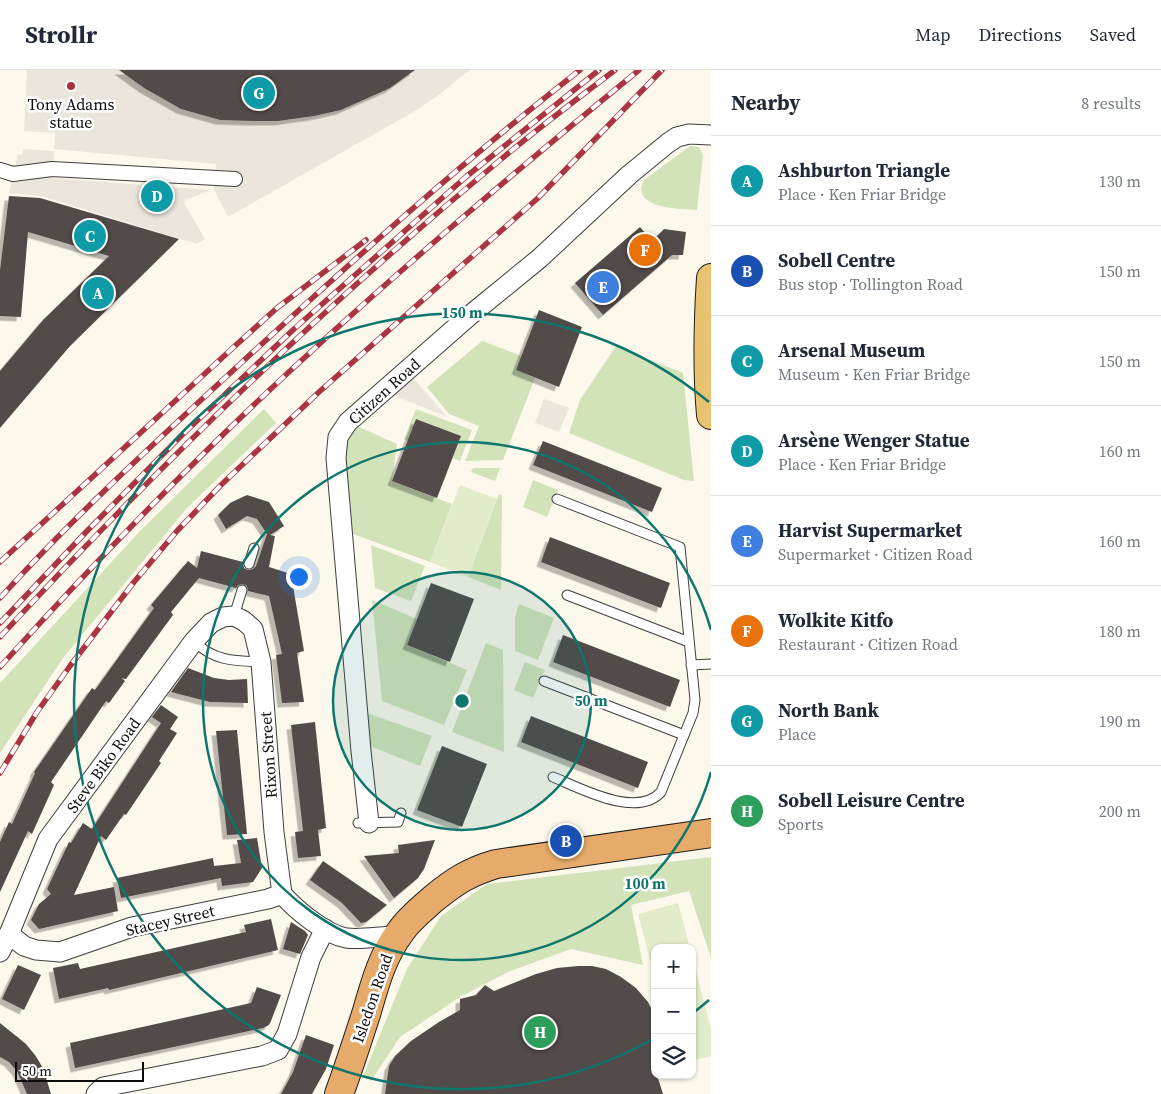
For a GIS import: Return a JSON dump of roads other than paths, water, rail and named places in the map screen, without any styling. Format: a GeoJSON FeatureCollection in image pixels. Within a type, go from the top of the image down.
{"type":"FeatureCollection","features":[{"type":"Feature","properties":{"kind":"highway","name":"Isledon Road"},"geometry":{"type":"LineString","coordinates":[[339,1094],[379,972],[397,936],[419,911],[449,886],[469,873],[496,864],[711,833]]}},
{"type":"Feature","properties":{"kind":"main road"},"geometry":{"type":"LineString","coordinates":[[711,278],[707,328],[711,416]]}},
{"type":"Feature","properties":{"kind":"street","name":"Citizen Road"},"geometry":{"type":"LineString","coordinates":[[364,823],[361,751],[336,458],[338,437],[348,422],[540,258],[629,175],[668,143],[677,137],[689,134],[711,135]]}},
{"type":"Feature","properties":{"kind":"street"},"geometry":{"type":"LineString","coordinates":[[7,172],[52,168],[235,179]]}},
{"type":"Feature","properties":{"kind":"street","name":"Steve Biko Road"},"geometry":{"type":"LineString","coordinates":[[0,952],[48,839],[194,641],[211,623],[223,617],[239,618]]}},
{"type":"Feature","properties":{"kind":"street","name":"Rixon Street"},"geometry":{"type":"LineString","coordinates":[[239,618],[253,629],[261,662],[274,832],[282,894]]}},
{"type":"Feature","properties":{"kind":"street"},"geometry":{"type":"LineString","coordinates":[[282,894],[291,904],[325,929],[346,938],[363,939],[375,936],[397,936]]}},
{"type":"Feature","properties":{"kind":"street","name":"Stacey Street"},"geometry":{"type":"LineString","coordinates":[[9,934],[24,946],[60,952],[132,927],[268,899],[282,894]]}},
{"type":"Feature","properties":{"kind":"street"},"geometry":{"type":"LineString","coordinates":[[96,1094],[103,1087],[262,1056],[278,1050],[287,1034],[311,957],[325,929]]}},
{"type":"Feature","properties":{"kind":"lane"},"geometry":{"type":"LineString","coordinates":[[553,777],[612,800],[632,803],[656,798],[661,792],[693,713],[695,700],[680,547],[557,499]]}},
{"type":"Feature","properties":{"kind":"lane"},"geometry":{"type":"LineString","coordinates":[[249,564],[254,548]]}},
{"type":"Feature","properties":{"kind":"lane"},"geometry":{"type":"LineString","coordinates":[[239,618],[242,590]]}},
{"type":"Feature","properties":{"kind":"lane"},"geometry":{"type":"LineString","coordinates":[[566,594],[689,642]]}},
{"type":"Feature","properties":{"kind":"lane"},"geometry":{"type":"LineString","coordinates":[[194,641],[211,655],[225,660],[261,662]]}},
{"type":"Feature","properties":{"kind":"lane"},"geometry":{"type":"LineString","coordinates":[[691,665],[711,664]]}},
{"type":"Feature","properties":{"kind":"lane"},"geometry":{"type":"LineString","coordinates":[[544,681],[684,735]]}},
{"type":"Feature","properties":{"kind":"lane"},"geometry":{"type":"LineString","coordinates":[[364,823],[398,822],[401,813]]}},
{"type":"Feature","properties":{"kind":"railway"},"geometry":{"type":"LineString","coordinates":[[0,598],[28,567],[117,478],[281,326],[450,177],[580,70]]}},
{"type":"Feature","properties":{"kind":"railway"},"geometry":{"type":"LineString","coordinates":[[0,623],[182,435],[294,329],[467,176],[599,70]]}},
{"type":"Feature","properties":{"kind":"railway"},"geometry":{"type":"LineString","coordinates":[[0,637],[119,512],[304,332],[499,161],[615,70]]}},
{"type":"Feature","properties":{"kind":"railway"},"geometry":{"type":"LineString","coordinates":[[0,667],[76,584],[233,424],[355,312],[435,242],[639,70]]}},
{"type":"Feature","properties":{"kind":"railway"},"geometry":{"type":"LineString","coordinates":[[0,773],[37,712],[70,666],[134,582],[177,531],[221,485],[319,392],[538,198],[662,70]]}},
{"type":"Feature","properties":{"kind":"railway"},"geometry":{"type":"LineString","coordinates":[[0,562],[277,308],[366,240]]}},
{"type":"Feature","properties":{"kind":"place","name":"Tony Adams statue"},"geometry":{"type":"Point","coordinates":[71,86]}},
{"type":"Feature","properties":{"kind":"place","name":"North Bank"},"geometry":{"type":"Point","coordinates":[259,93]}},
{"type":"Feature","properties":{"kind":"place","name":"Arsène Wenger Statue"},"geometry":{"type":"Point","coordinates":[157,196]}},
{"type":"Feature","properties":{"kind":"place","name":"Arsenal Museum"},"geometry":{"type":"Point","coordinates":[90,236]}},
{"type":"Feature","properties":{"kind":"place","name":"Wolkite Kitfo"},"geometry":{"type":"Point","coordinates":[645,250]}},
{"type":"Feature","properties":{"kind":"place","name":"Harvist Supermarket"},"geometry":{"type":"Point","coordinates":[603,287]}},
{"type":"Feature","properties":{"kind":"place","name":"Ashburton Triangle"},"geometry":{"type":"Point","coordinates":[98,293]}},
{"type":"Feature","properties":{"kind":"place","name":"Sobell Centre"},"geometry":{"type":"Point","coordinates":[566,841]}},
{"type":"Feature","properties":{"kind":"place","name":"Sobell Leisure Centre"},"geometry":{"type":"Point","coordinates":[540,1032]}}]}
